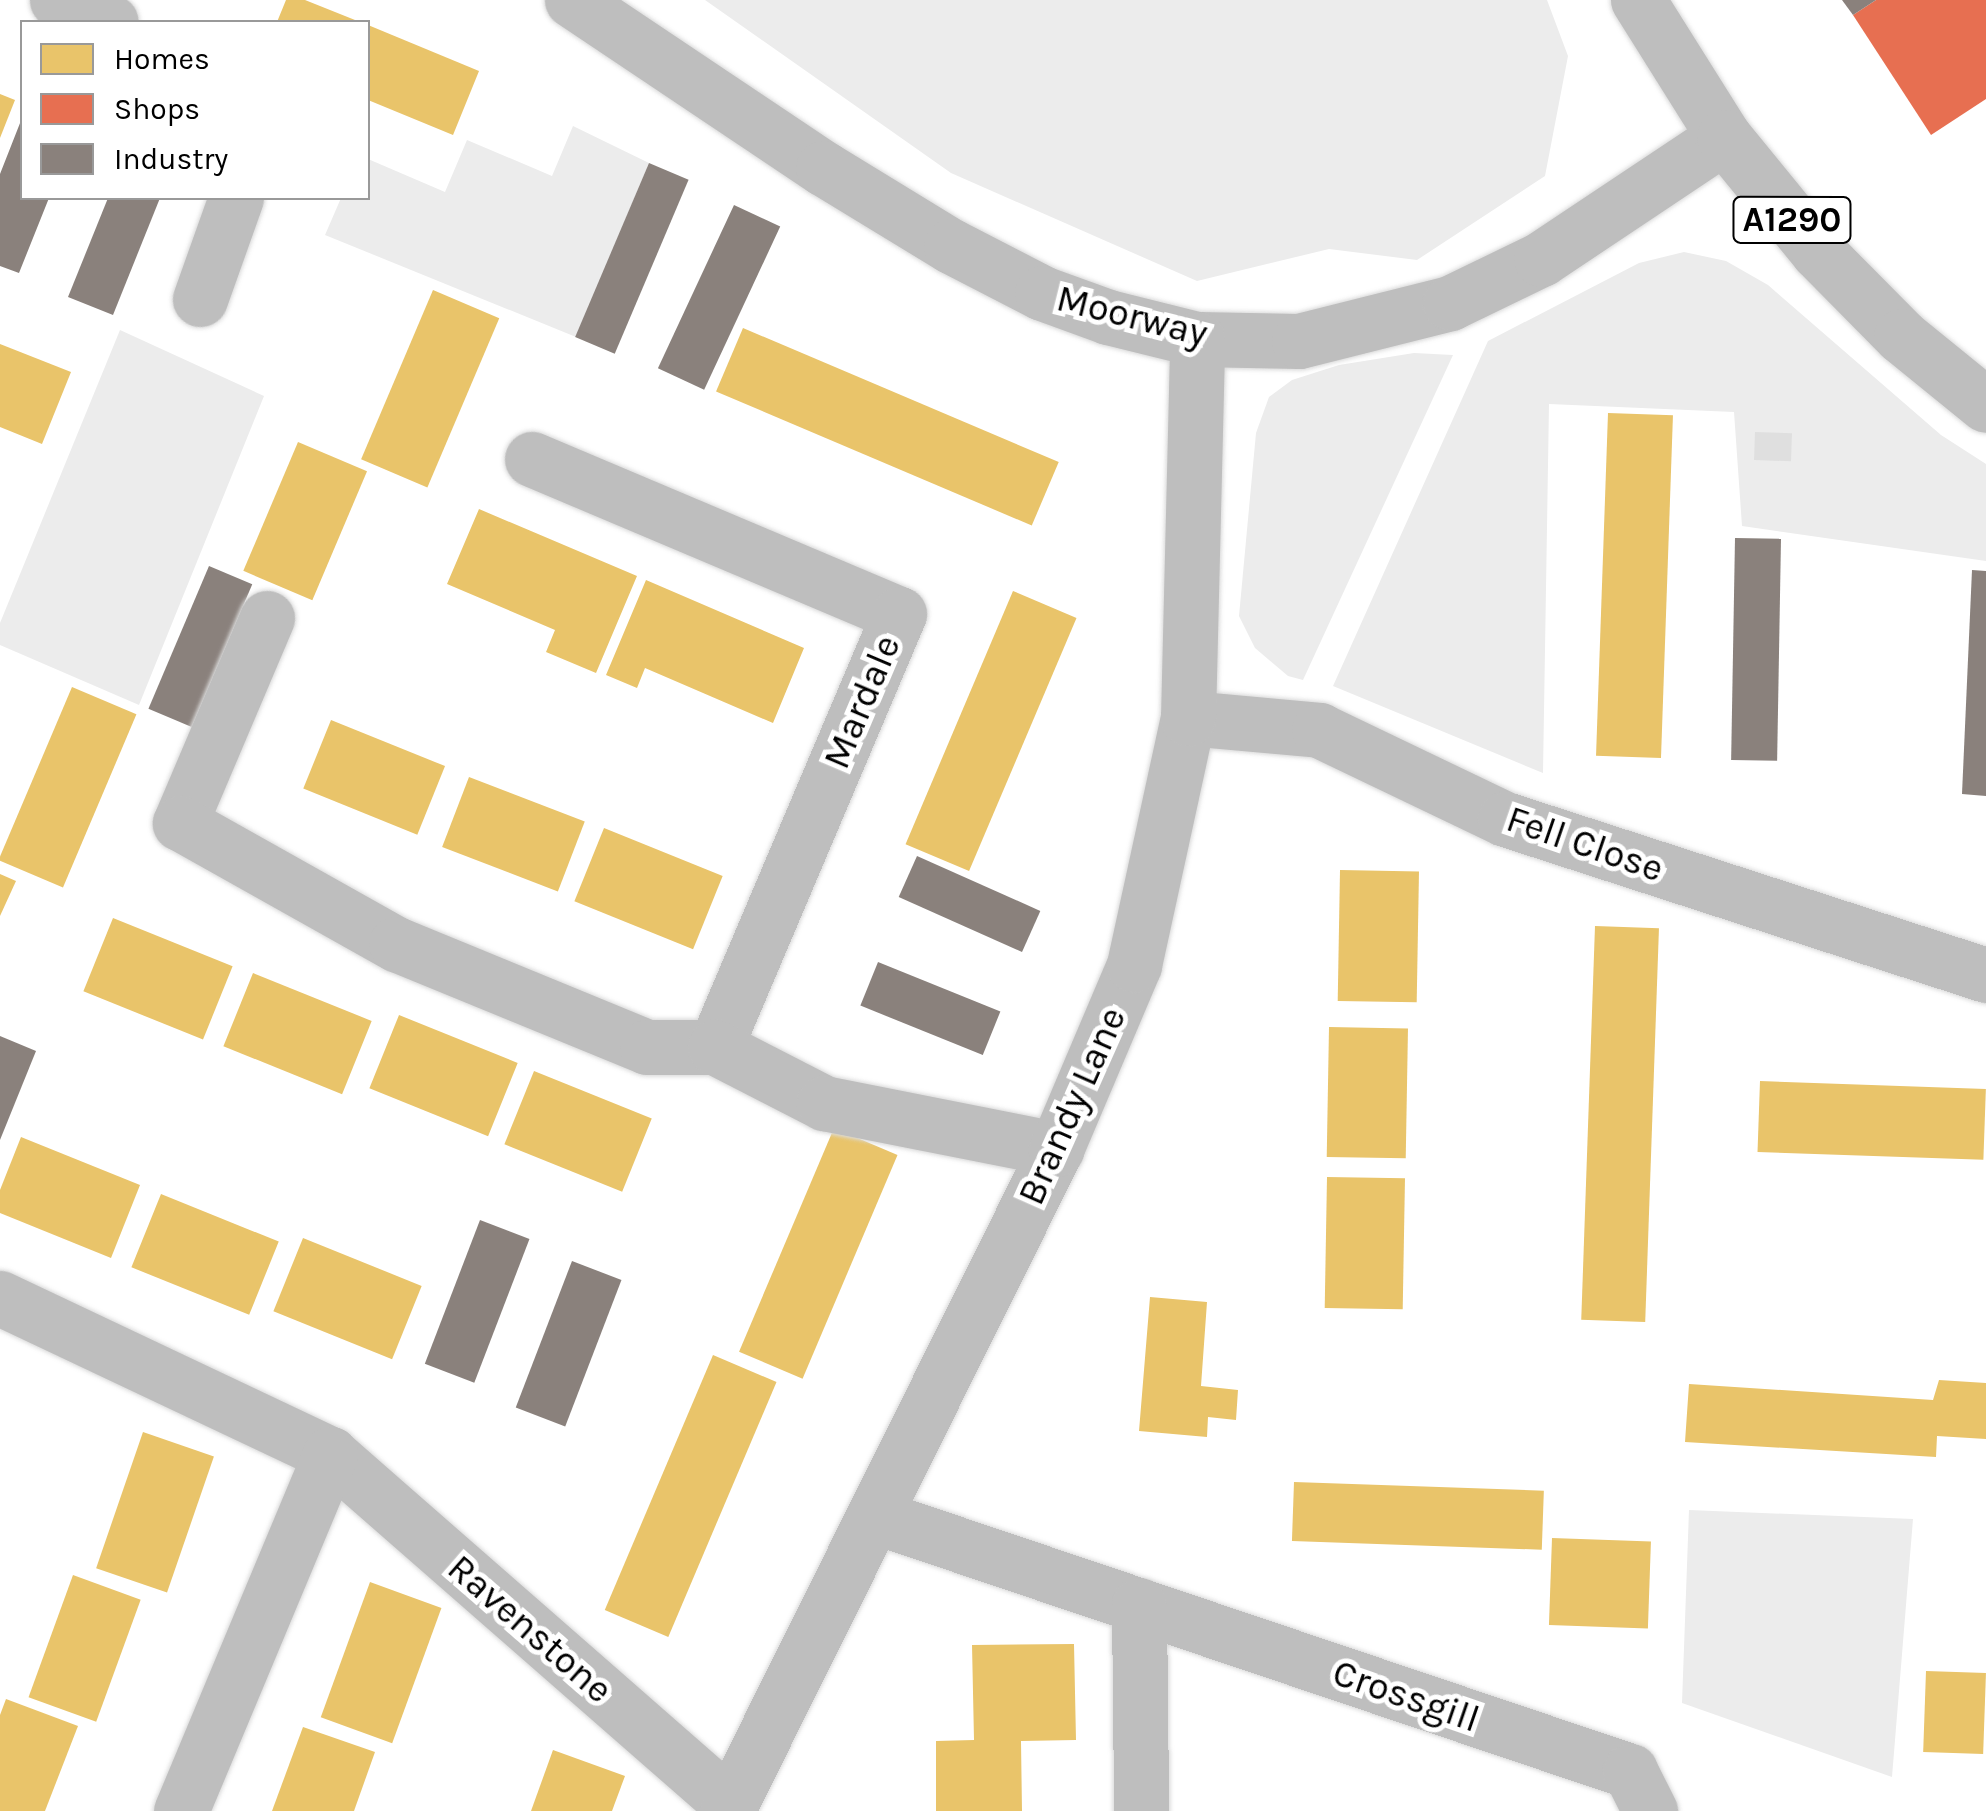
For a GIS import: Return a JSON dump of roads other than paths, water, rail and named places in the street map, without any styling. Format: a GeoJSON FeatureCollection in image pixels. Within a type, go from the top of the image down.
{"type":"FeatureCollection","features":[{"type":"Feature","properties":{"kind":"street"},"geometry":{"type":"LineString","coordinates":[[56,0],[106,20]]}},
{"type":"Feature","properties":{"kind":"street","name":"Moorway"},"geometry":{"type":"LineString","coordinates":[[572,0],[823,168],[951,246],[1042,294],[1108,317],[1197,339],[1300,341],[1450,304],[1541,259],[1724,137]]}},
{"type":"Feature","properties":{"kind":"street","name":"A1290"},"geometry":{"type":"LineString","coordinates":[[1638,0],[1724,137],[1818,252],[1901,336],[1986,405]]}},
{"type":"Feature","properties":{"kind":"street"},"geometry":{"type":"LineString","coordinates":[[200,299],[235,200]]}},
{"type":"Feature","properties":{"kind":"street","name":"Brandy Lane"},"geometry":{"type":"LineString","coordinates":[[728,1808],[1056,1149],[1134,965],[1188,718],[1197,339]]}},
{"type":"Feature","properties":{"kind":"street","name":"Mardale"},"geometry":{"type":"LineString","coordinates":[[532,459],[899,614],[715,1047]]}},
{"type":"Feature","properties":{"kind":"street"},"geometry":{"type":"LineString","coordinates":[[266,618],[180,823],[396,944],[647,1047],[715,1047],[824,1103],[1056,1149]]}},
{"type":"Feature","properties":{"kind":"street","name":"Fell Close"},"geometry":{"type":"LineString","coordinates":[[1188,718],[1320,730],[1504,819],[1986,975]]}},
{"type":"Feature","properties":{"kind":"street","name":"Ravenstone"},"geometry":{"type":"LineString","coordinates":[[0,1298],[330,1454],[728,1808]]}},
{"type":"Feature","properties":{"kind":"street"},"geometry":{"type":"LineString","coordinates":[[181,1811],[330,1454]]}},
{"type":"Feature","properties":{"kind":"street","name":"Crossgill"},"geometry":{"type":"LineString","coordinates":[[874,1516],[1630,1772],[1650,1811]]}},
{"type":"Feature","properties":{"kind":"street"},"geometry":{"type":"LineString","coordinates":[[1139,1606],[1140,1811]]}}]}
